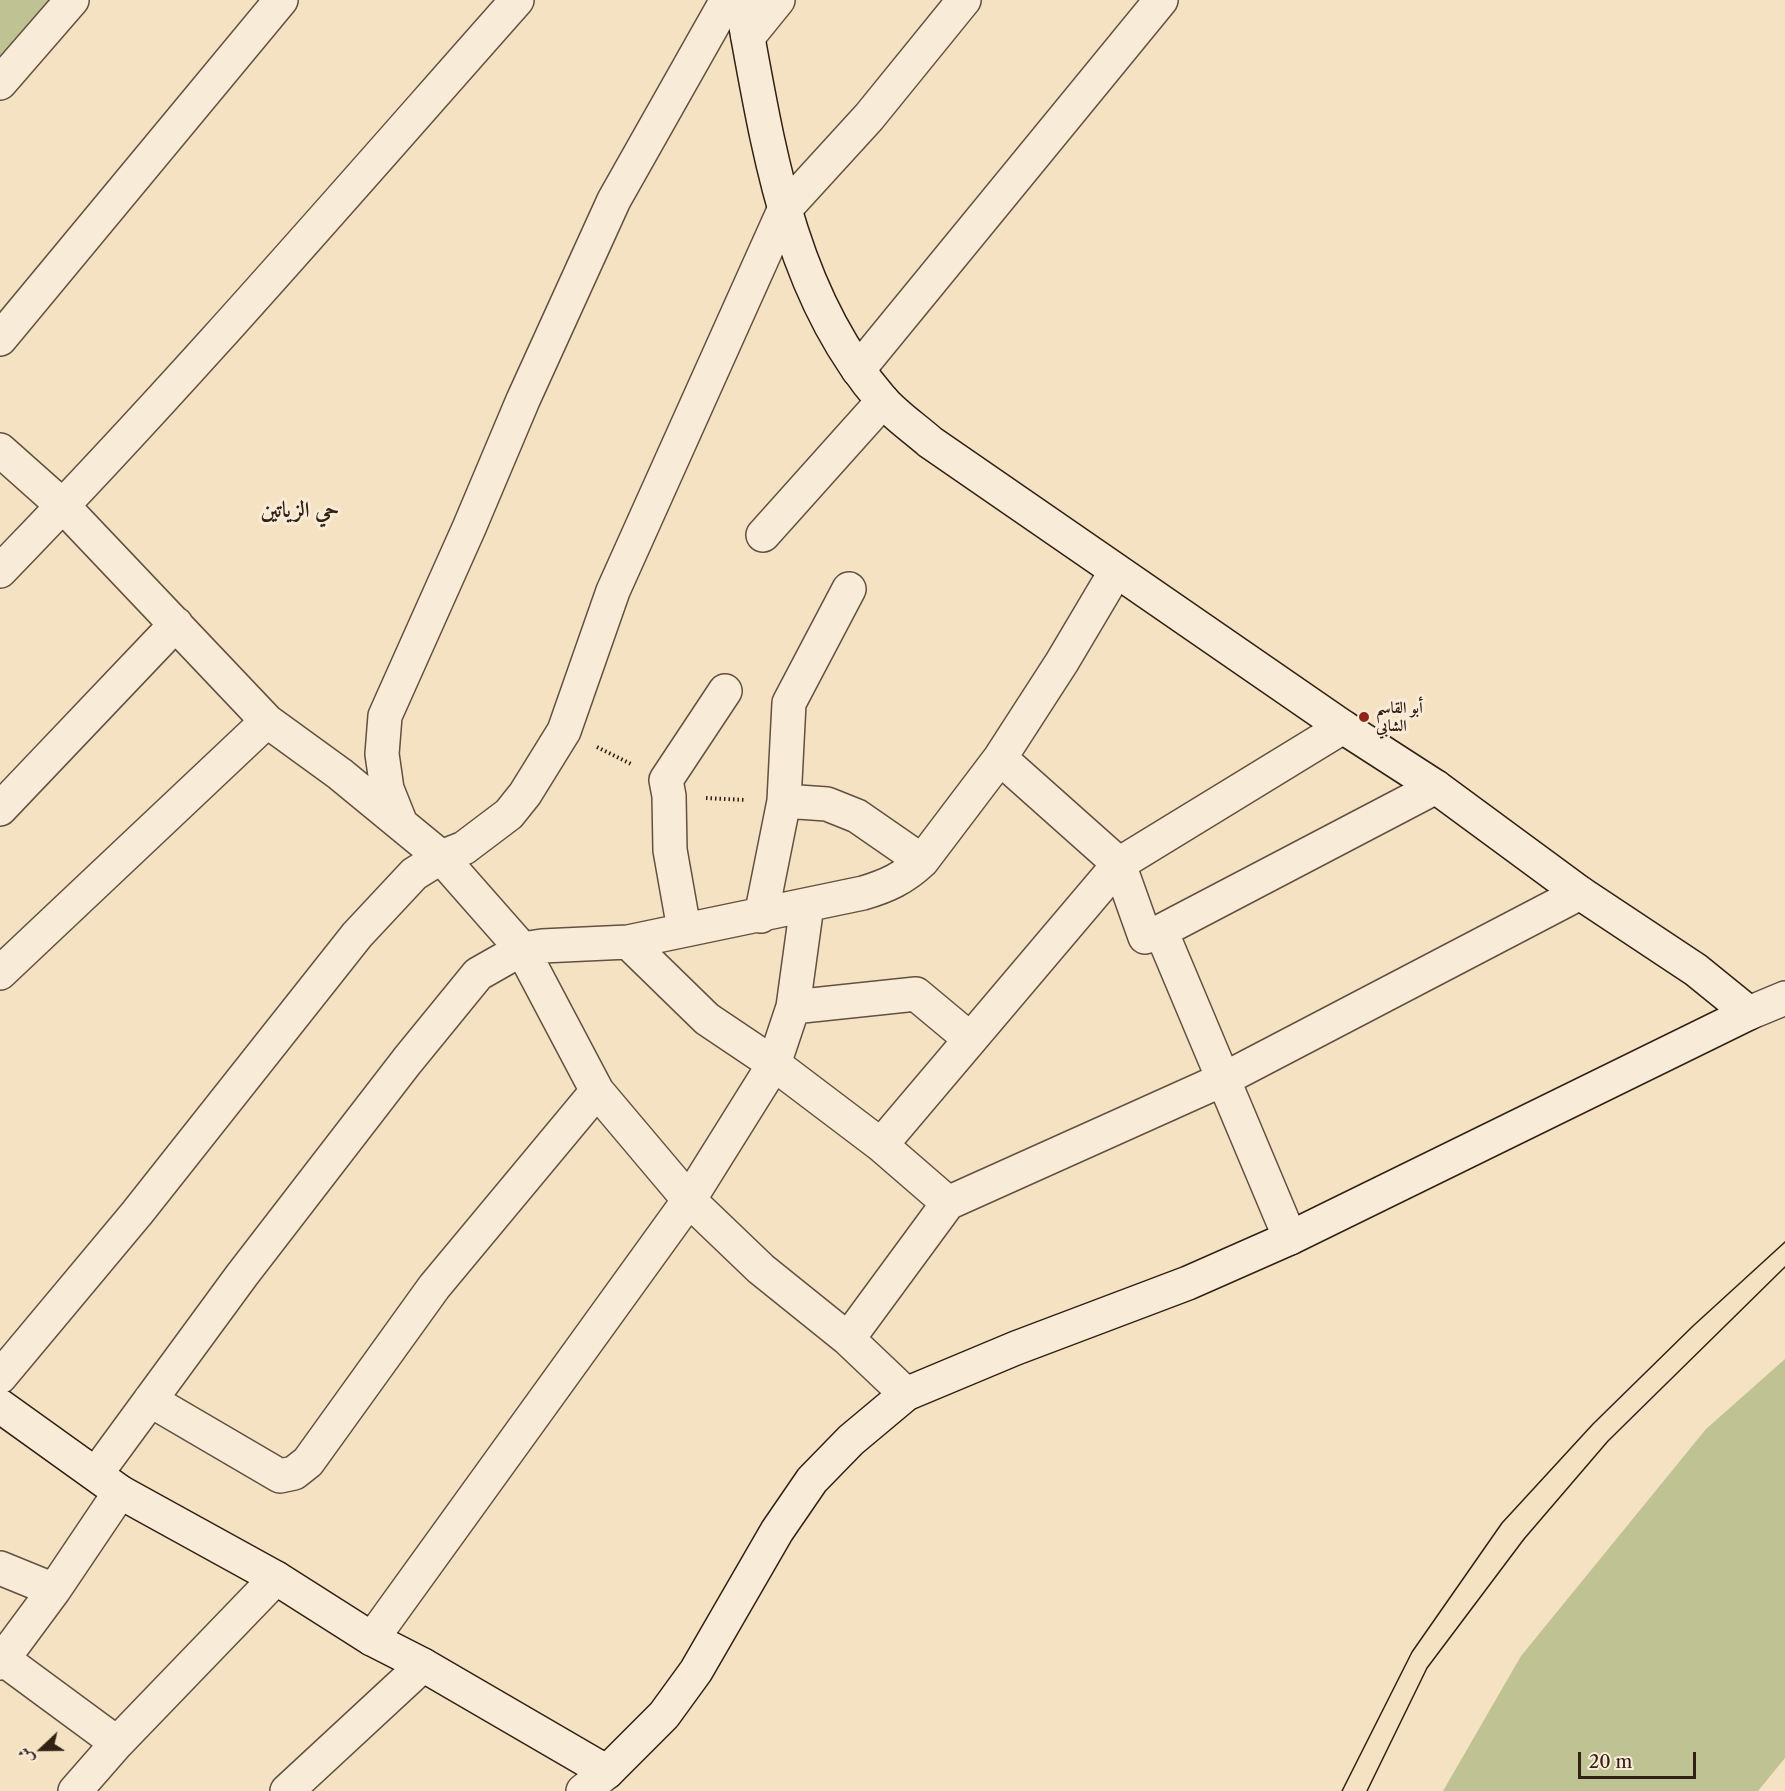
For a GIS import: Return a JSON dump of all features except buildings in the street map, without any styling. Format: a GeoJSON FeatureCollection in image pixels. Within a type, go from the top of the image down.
{"type":"FeatureCollection","features":[{"type":"Feature","properties":{"kind":"street"},"geometry":{"type":"LineString","coordinates":[[0,83],[72,0]]}},
{"type":"Feature","properties":{"kind":"street"},"geometry":{"type":"LineString","coordinates":[[0,339],[281,0]]}},
{"type":"Feature","properties":{"kind":"street"},"geometry":{"type":"LineString","coordinates":[[0,571],[63,506],[272,277],[517,0]]}},
{"type":"Feature","properties":{"kind":"street"},"geometry":{"type":"LineString","coordinates":[[401,824],[387,789],[382,754],[385,716],[523,400],[614,200],[727,0]]}},
{"type":"Feature","properties":{"kind":"street"},"geometry":{"type":"LineString","coordinates":[[741,0],[784,210],[808,279],[829,324],[858,370],[883,401],[930,442],[1343,727],[1436,787],[1580,893],[1696,970],[1749,1013]]}},
{"type":"Feature","properties":{"kind":"street"},"geometry":{"type":"LineString","coordinates":[[748,37],[778,0]]}},
{"type":"Feature","properties":{"kind":"street"},"geometry":{"type":"LineString","coordinates":[[0,1377],[137,1213],[357,935],[414,874],[441,857],[464,848],[509,814],[525,794],[564,731],[613,591],[784,210],[869,117],[964,0]]}},
{"type":"Feature","properties":{"kind":"street"},"geometry":{"type":"LineString","coordinates":[[858,370],[1161,0]]}},
{"type":"Feature","properties":{"kind":"street"},"geometry":{"type":"LineString","coordinates":[[763,535],[883,401]]}},
{"type":"Feature","properties":{"kind":"street"},"geometry":{"type":"LineString","coordinates":[[0,450],[63,506],[267,722],[340,774],[441,857],[522,949],[597,1091],[689,1200],[761,1269],[848,1339],[906,1394]]}},
{"type":"Feature","properties":{"kind":"street"},"geometry":{"type":"LineString","coordinates":[[117,1743],[1,1661],[54,1590],[150,1400],[242,1275],[400,1070],[478,974],[522,949],[628,942],[684,929],[761,916],[862,893],[895,882],[922,861],[1000,758],[1062,662],[1116,571]]}},
{"type":"Feature","properties":{"kind":"street"},"geometry":{"type":"LineString","coordinates":[[761,916],[784,801],[789,703],[849,589]]}},
{"type":"Feature","properties":{"kind":"street"},"geometry":{"type":"LineString","coordinates":[[0,809],[176,624]]}},
{"type":"Feature","properties":{"kind":"street"},"geometry":{"type":"LineString","coordinates":[[684,929],[670,850],[667,788],[725,691]]}},
{"type":"Feature","properties":{"kind":"street"},"geometry":{"type":"LineString","coordinates":[[0,973],[267,722]]}},
{"type":"Feature","properties":{"kind":"street"},"geometry":{"type":"LineString","coordinates":[[881,1144],[1119,864],[1343,727]]}},
{"type":"Feature","properties":{"kind":"street"},"geometry":{"type":"LineString","coordinates":[[1000,758],[1119,864],[1145,937],[1161,932],[1436,787]]}},
{"type":"Feature","properties":{"kind":"street"},"geometry":{"type":"LineString","coordinates":[[784,801],[827,804],[857,816],[922,861]]}},
{"type":"Feature","properties":{"kind":"street"},"geometry":{"type":"LineString","coordinates":[[848,1339],[948,1203],[1224,1079],[1580,893]]}},
{"type":"Feature","properties":{"kind":"street"},"geometry":{"type":"LineString","coordinates":[[372,1639],[689,1200],[774,1064],[793,1007],[807,905]]}},
{"type":"Feature","properties":{"kind":"street"},"geometry":{"type":"LineString","coordinates":[[1161,932],[1290,1239]]}},
{"type":"Feature","properties":{"kind":"street"},"geometry":{"type":"LineString","coordinates":[[628,942],[707,1019],[774,1064],[881,1144],[948,1203]]}},
{"type":"Feature","properties":{"kind":"street"},"geometry":{"type":"LineString","coordinates":[[793,1007],[916,994],[970,1039]]}},
{"type":"Feature","properties":{"kind":"street"},"geometry":{"type":"LineString","coordinates":[[0,1406],[108,1483],[276,1578],[372,1639],[423,1665],[595,1781],[664,1715],[696,1671],[777,1531],[812,1480],[851,1440],[906,1394],[1016,1348],[1188,1283],[1290,1239],[1749,1013],[1785,998]]}},
{"type":"Feature","properties":{"kind":"street"},"geometry":{"type":"LineString","coordinates":[[150,1400],[280,1476],[294,1473],[308,1462],[434,1287],[597,1091]]}},
{"type":"Feature","properties":{"kind":"street"},"geometry":{"type":"LineString","coordinates":[[0,1568],[54,1590]]}},
{"type":"Feature","properties":{"kind":"street"},"geometry":{"type":"LineString","coordinates":[[75,1791],[117,1743],[276,1578]]}},
{"type":"Feature","properties":{"kind":"street"},"geometry":{"type":"LineString","coordinates":[[287,1791],[423,1665]]}},
{"type":"Feature","properties":{"kind":"path"},"geometry":{"type":"LineString","coordinates":[[564,731],[667,788],[784,801]]}},
{"type":"Feature","properties":{"kind":"green space"},"geometry":{"type":"Polygon","coordinates":[[[0,0],[62,0],[0,72],[0,0]]]}},
{"type":"Feature","properties":{"kind":"green space"},"geometry":{"type":"Polygon","coordinates":[[[1785,1359],[1785,1758],[1758,1791],[1443,1791],[1521,1656],[1706,1429],[1785,1359]]]}},
{"type":"Feature","properties":{"kind":"tram line"},"geometry":{"type":"LineString","coordinates":[[1342,1791],[1412,1652],[1502,1523],[1593,1424],[1693,1326],[1785,1242]]}},
{"type":"Feature","properties":{"kind":"tram line"},"geometry":{"type":"LineString","coordinates":[[1367,1791],[1427,1668],[1524,1539],[1608,1441],[1785,1267]]}},
{"type":"Feature","properties":{"kind":"place","name":"أبو القاسم الشابي"},"geometry":{"type":"Point","coordinates":[1364,717]}},
{"type":"Feature","properties":{"kind":"district","name":"حي الزياتين"},"geometry":{"type":"Point","coordinates":[300,511]}}]}
